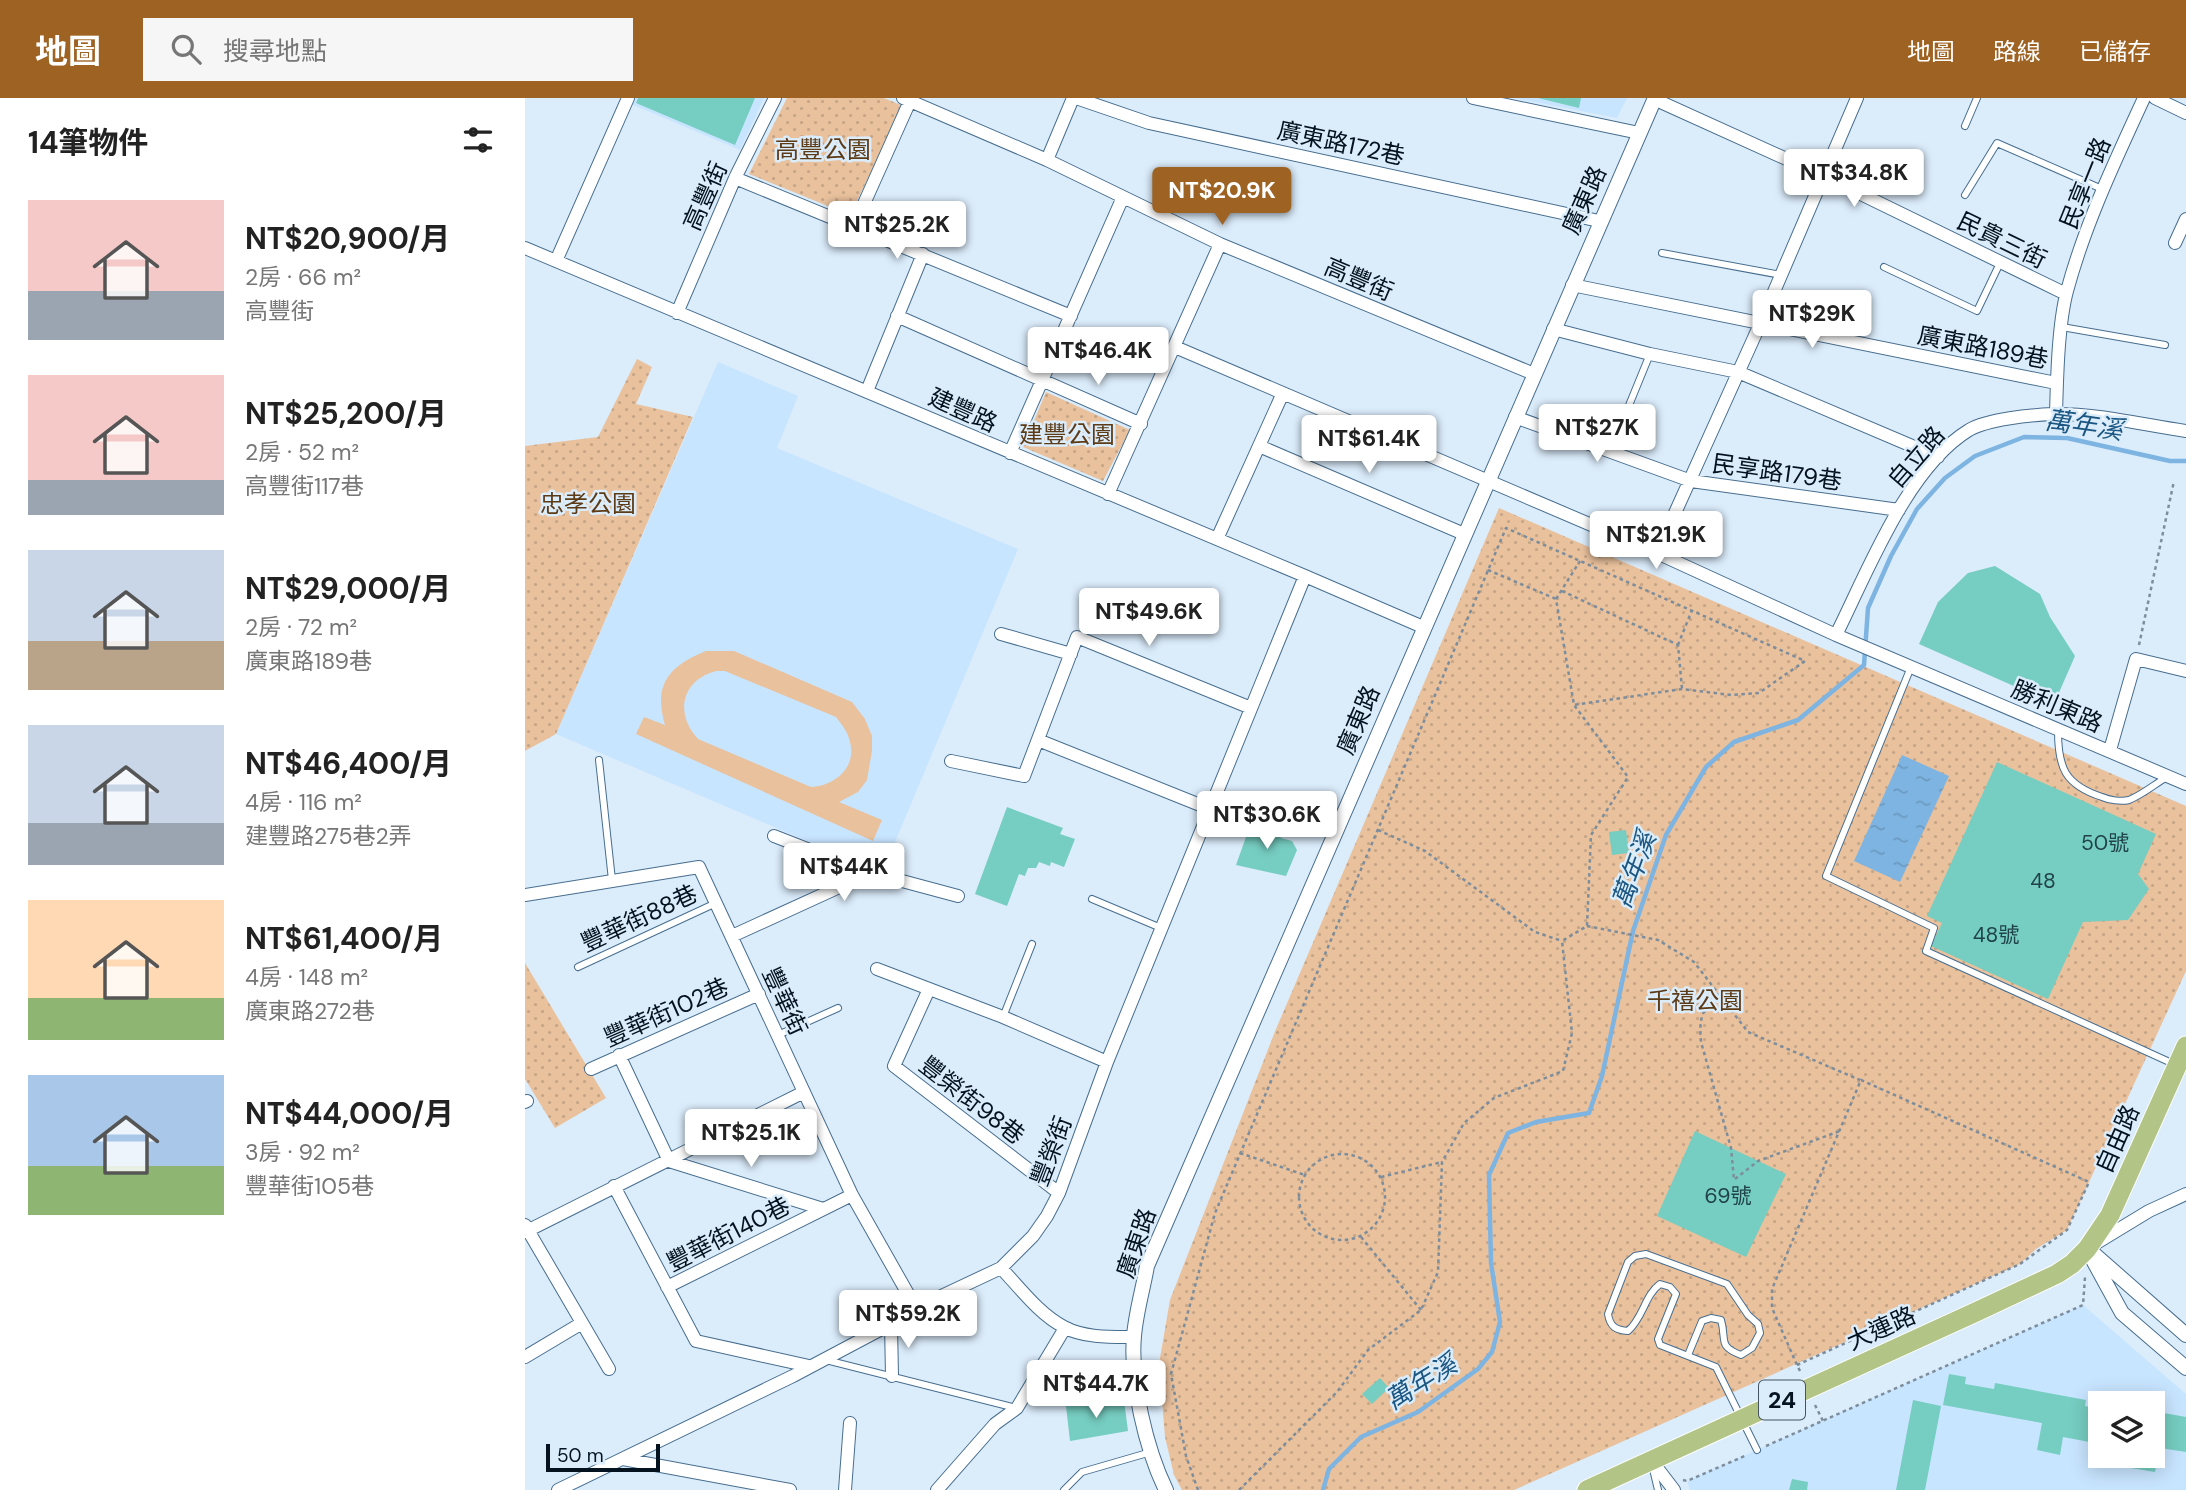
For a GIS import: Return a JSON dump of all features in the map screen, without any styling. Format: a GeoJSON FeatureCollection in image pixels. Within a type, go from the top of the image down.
{"type":"FeatureCollection","features":[{"type":"Feature","properties":{"kind":"main road","name":"自由路"},"geometry":{"type":"LineString","coordinates":[[2087,1249],[2110,1215],[2186,1046]]}},
{"type":"Feature","properties":{"kind":"main road","name":"大連路"},"geometry":{"type":"LineString","coordinates":[[1587,1490],[2057,1274],[2087,1249]]}},
{"type":"Feature","properties":{"kind":"street"},"geometry":{"type":"LineString","coordinates":[[556,261],[628,98]]}},
{"type":"Feature","properties":{"kind":"street","name":"高豐街"},"geometry":{"type":"LineString","coordinates":[[677,313],[735,178],[775,98]]}},
{"type":"Feature","properties":{"kind":"street"},"geometry":{"type":"LineString","coordinates":[[1048,160],[1074,98]]}},
{"type":"Feature","properties":{"kind":"street","name":"廣東路172巷"},"geometry":{"type":"LineString","coordinates":[[1074,98],[1149,123],[1599,221]]}},
{"type":"Feature","properties":{"kind":"street"},"geometry":{"type":"LineString","coordinates":[[1473,98],[1639,134]]}},
{"type":"Feature","properties":{"kind":"street"},"geometry":{"type":"LineString","coordinates":[[1657,553],[1782,275],[1857,98]]}},
{"type":"Feature","properties":{"kind":"street","name":"民享一路"},"geometry":{"type":"LineString","coordinates":[[2056,414],[2056,383],[2066,293],[2102,188],[2144,98]]}},
{"type":"Feature","properties":{"kind":"street"},"geometry":{"type":"LineString","coordinates":[[2155,98],[2186,113]]}},
{"type":"Feature","properties":{"kind":"street","name":"廣東路"},"geometry":{"type":"LineString","coordinates":[[1165,1490],[1151,1452],[1136,1386],[1134,1336],[1147,1266],[1654,99]]}},
{"type":"Feature","properties":{"kind":"street","name":"民貴三街"},"geometry":{"type":"LineString","coordinates":[[1654,99],[1824,176],[2066,293]]}},
{"type":"Feature","properties":{"kind":"street"},"geometry":{"type":"LineString","coordinates":[[854,226],[907,100]]}},
{"type":"Feature","properties":{"kind":"street","name":"高豐街"},"geometry":{"type":"LineString","coordinates":[[907,100],[1048,160],[1220,244],[1534,374]]}},
{"type":"Feature","properties":{"kind":"street"},"geometry":{"type":"LineString","coordinates":[[735,178],[1071,316]]}},
{"type":"Feature","properties":{"kind":"street"},"geometry":{"type":"LineString","coordinates":[[1010,453],[1123,197]]}},
{"type":"Feature","properties":{"kind":"street"},"geometry":{"type":"LineString","coordinates":[[2175,243],[2186,219]]}},
{"type":"Feature","properties":{"kind":"street"},"geometry":{"type":"LineString","coordinates":[[1108,494],[1220,244]]}},
{"type":"Feature","properties":{"kind":"street","name":"建豐路"},"geometry":{"type":"LineString","coordinates":[[525,247],[1423,627]]}},
{"type":"Feature","properties":{"kind":"street"},"geometry":{"type":"LineString","coordinates":[[867,391],[923,254]]}},
{"type":"Feature","properties":{"kind":"street","name":"廣東路189巷"},"geometry":{"type":"LineString","coordinates":[[1572,285],[2056,383]]}},
{"type":"Feature","properties":{"kind":"street"},"geometry":{"type":"LineString","coordinates":[[897,316],[1141,424]]}},
{"type":"Feature","properties":{"kind":"street"},"geometry":{"type":"LineString","coordinates":[[1553,329],[1650,354],[1738,372],[1938,457]]}},
{"type":"Feature","properties":{"kind":"street"},"geometry":{"type":"LineString","coordinates":[[1175,347],[1657,553],[1836,635]]}},
{"type":"Feature","properties":{"kind":"street"},"geometry":{"type":"LineString","coordinates":[[1217,539],[1282,394]]}},
{"type":"Feature","properties":{"kind":"street","name":"自立路"},"geometry":{"type":"LineString","coordinates":[[1836,635],[1899,510],[1938,457],[1970,429],[2015,416],[2056,414],[2186,431]]}},
{"type":"Feature","properties":{"kind":"street","name":"民享路179巷"},"geometry":{"type":"LineString","coordinates":[[1515,417],[1691,481],[1899,510]]}},
{"type":"Feature","properties":{"kind":"street"},"geometry":{"type":"LineString","coordinates":[[1259,446],[1464,534]]}},
{"type":"Feature","properties":{"kind":"street","name":"豐榮街"},"geometry":{"type":"LineString","coordinates":[[558,1490],[824,1360],[916,1308],[1001,1268],[1033,1236],[1059,1193],[1107,1062],[1305,576]]}},
{"type":"Feature","properties":{"kind":"street"},"geometry":{"type":"LineString","coordinates":[[1001,634],[1071,654]]}},
{"type":"Feature","properties":{"kind":"street","name":"勝利東路"},"geometry":{"type":"LineString","coordinates":[[1836,635],[2186,783]]}},
{"type":"Feature","properties":{"kind":"street"},"geometry":{"type":"LineString","coordinates":[[951,761],[1024,776],[1077,637],[1251,708]]}},
{"type":"Feature","properties":{"kind":"street"},"geometry":{"type":"LineString","coordinates":[[2109,750],[2136,659],[2186,671]]}},
{"type":"Feature","properties":{"kind":"street"},"geometry":{"type":"LineString","coordinates":[[1038,740],[1210,809]]}},
{"type":"Feature","properties":{"kind":"street"},"geometry":{"type":"LineString","coordinates":[[774,836],[861,870],[958,896]]}},
{"type":"Feature","properties":{"kind":"street","name":"豐華街"},"geometry":{"type":"LineString","coordinates":[[525,892],[699,867],[852,1195],[916,1308]]}},
{"type":"Feature","properties":{"kind":"street"},"geometry":{"type":"LineString","coordinates":[[731,936],[859,878],[861,870]]}},
{"type":"Feature","properties":{"kind":"street"},"geometry":{"type":"LineString","coordinates":[[877,969],[1003,1017],[1107,1062]]}},
{"type":"Feature","properties":{"kind":"street","name":"豐榮街98巷"},"geometry":{"type":"LineString","coordinates":[[929,989],[894,1066],[1059,1193]]}},
{"type":"Feature","properties":{"kind":"street","name":"豐華街102巷"},"geometry":{"type":"LineString","coordinates":[[591,1069],[759,994]]}},
{"type":"Feature","properties":{"kind":"street"},"geometry":{"type":"LineString","coordinates":[[619,1055],[669,1161],[823,1209]]}},
{"type":"Feature","properties":{"kind":"street"},"geometry":{"type":"LineString","coordinates":[[609,1369],[526,1229],[669,1161],[804,1092]]}},
{"type":"Feature","properties":{"kind":"street"},"geometry":{"type":"LineString","coordinates":[[614,1186],[667,1287]]}},
{"type":"Feature","properties":{"kind":"street","name":"大連路"},"geometry":{"type":"LineString","coordinates":[[2087,1249],[2149,1211],[2186,1194]]}},
{"type":"Feature","properties":{"kind":"street","name":"豐華街140巷"},"geometry":{"type":"LineString","coordinates":[[809,1366],[696,1341],[667,1287],[852,1195]]}},
{"type":"Feature","properties":{"kind":"street"},"geometry":{"type":"LineString","coordinates":[[2087,1249],[2186,1335]]}},
{"type":"Feature","properties":{"kind":"street"},"geometry":{"type":"LineString","coordinates":[[2087,1249],[2122,1313],[2186,1368]]}},
{"type":"Feature","properties":{"kind":"street"},"geometry":{"type":"LineString","coordinates":[[1001,1268],[1036,1306],[1065,1328],[1111,1337],[1134,1336]]}},
{"type":"Feature","properties":{"kind":"street"},"geometry":{"type":"LineString","coordinates":[[525,1357],[582,1323]]}},
{"type":"Feature","properties":{"kind":"street"},"geometry":{"type":"LineString","coordinates":[[891,1324],[892,1376]]}},
{"type":"Feature","properties":{"kind":"street"},"geometry":{"type":"LineString","coordinates":[[937,1490],[995,1424],[1017,1408],[1065,1328]]}},
{"type":"Feature","properties":{"kind":"street"},"geometry":{"type":"LineString","coordinates":[[845,1490],[850,1423]]}},
{"type":"Feature","properties":{"kind":"street"},"geometry":{"type":"LineString","coordinates":[[622,1459],[790,1490]]}},
{"type":"Feature","properties":{"kind":"street"},"geometry":{"type":"LineString","coordinates":[[1651,1460],[1675,1484]]}},
{"type":"Feature","properties":{"kind":"lane"},"geometry":{"type":"LineString","coordinates":[[1965,126],[1977,98]]}},
{"type":"Feature","properties":{"kind":"lane"},"geometry":{"type":"LineString","coordinates":[[1965,195],[1997,143],[2102,188]]}},
{"type":"Feature","properties":{"kind":"lane"},"geometry":{"type":"LineString","coordinates":[[1662,253],[1782,275]]}},
{"type":"Feature","properties":{"kind":"lane"},"geometry":{"type":"LineString","coordinates":[[1884,267],[1977,311],[2000,263]]}},
{"type":"Feature","properties":{"kind":"lane"},"geometry":{"type":"LineString","coordinates":[[2062,327],[2165,345]]}},
{"type":"Feature","properties":{"kind":"lane"},"geometry":{"type":"LineString","coordinates":[[1623,420],[1650,354]]}},
{"type":"Feature","properties":{"kind":"lane"},"geometry":{"type":"LineString","coordinates":[[1911,667],[1826,876],[1934,928],[1926,951],[2178,1066]]}},
{"type":"Feature","properties":{"kind":"lane"},"geometry":{"type":"LineString","coordinates":[[2058,729],[2058,750],[2065,772],[2079,789],[2106,799],[2126,801],[2169,776]]}},
{"type":"Feature","properties":{"kind":"lane"},"geometry":{"type":"LineString","coordinates":[[599,760],[612,880]]}},
{"type":"Feature","properties":{"kind":"lane"},"geometry":{"type":"LineString","coordinates":[[1092,899],[1161,928]]}},
{"type":"Feature","properties":{"kind":"lane","name":"豐華街88巷"},"geometry":{"type":"LineString","coordinates":[[578,967],[716,903]]}},
{"type":"Feature","properties":{"kind":"lane"},"geometry":{"type":"LineString","coordinates":[[1003,1017],[1032,944]]}},
{"type":"Feature","properties":{"kind":"lane"},"geometry":{"type":"LineString","coordinates":[[778,1035],[838,1007]]}},
{"type":"Feature","properties":{"kind":"lane"},"geometry":{"type":"LineString","coordinates":[[1688,1355],[1702,1321],[1711,1318],[1721,1320],[1723,1342],[1728,1350],[1741,1355],[1752,1348],[1760,1333],[1758,1324],[1727,1284],[1646,1254],[1635,1256],[1628,1262],[1608,1314],[1609,1323],[1616,1330],[1628,1331],[1636,1324],[1654,1289],[1660,1284],[1670,1287],[1676,1294],[1658,1339],[1660,1345],[1716,1367],[1757,1450]]}},
{"type":"Feature","properties":{"kind":"lane"},"geometry":{"type":"LineString","coordinates":[[824,1360],[1017,1408]]}},
{"type":"Feature","properties":{"kind":"lane"},"geometry":{"type":"LineString","coordinates":[[1064,1490],[1082,1472],[1151,1452]]}},
{"type":"Feature","properties":{"kind":"lane"},"geometry":{"type":"LineString","coordinates":[[1651,1460],[1658,1490]]}},
{"type":"Feature","properties":{"kind":"path"},"geometry":{"type":"LineString","coordinates":[[2136,659],[2174,481]]}},
{"type":"Feature","properties":{"kind":"path"},"geometry":{"type":"LineString","coordinates":[[1198,1490],[1186,1456],[1171,1374],[1215,1213],[1506,527],[1805,661],[1759,693],[1731,695],[1682,689],[1574,705]]}},
{"type":"Feature","properties":{"kind":"path"},"geometry":{"type":"LineString","coordinates":[[1580,561],[1556,599],[1574,705],[1628,777],[1591,835],[1587,926]]}},
{"type":"Feature","properties":{"kind":"path"},"geometry":{"type":"LineString","coordinates":[[1488,570],[1556,599]]}},
{"type":"Feature","properties":{"kind":"path"},"geometry":{"type":"LineString","coordinates":[[1561,591],[1678,645]]}},
{"type":"Feature","properties":{"kind":"path"},"geometry":{"type":"LineString","coordinates":[[1682,689],[1678,645],[1692,610]]}},
{"type":"Feature","properties":{"kind":"path"},"geometry":{"type":"LineString","coordinates":[[1377,830],[1425,851],[1535,932],[1562,941],[1587,926],[1658,940],[1694,962],[1748,1032],[2089,1182],[2067,1230],[2020,1264],[1797,1365]]}},
{"type":"Feature","properties":{"kind":"path"},"geometry":{"type":"LineString","coordinates":[[1239,1490],[1337,1392],[1368,1350],[1421,1310],[1438,1272],[1442,1162],[1464,1123],[1494,1098],[1563,1071],[1572,1033],[1562,941]]}},
{"type":"Feature","properties":{"kind":"path"},"geometry":{"type":"LineString","coordinates":[[1718,995],[1705,1007],[1699,1025],[1701,1042],[1731,1148],[1734,1180],[1758,1161],[1840,1131]]}},
{"type":"Feature","properties":{"kind":"path"},"geometry":{"type":"LineString","coordinates":[[1823,1421],[1772,1308],[1772,1289],[1861,1080]]}},
{"type":"Feature","properties":{"kind":"path"},"geometry":{"type":"LineString","coordinates":[[1240,1153],[1305,1175]]}},
{"type":"Feature","properties":{"kind":"path"},"geometry":{"type":"LineString","coordinates":[[1344,1154],[1359,1157],[1371,1165],[1381,1177],[1385,1206],[1380,1219],[1360,1237],[1333,1240],[1320,1235],[1302,1215],[1299,1201],[1305,1175],[1315,1163],[1329,1156],[1344,1154]]}},
{"type":"Feature","properties":{"kind":"path"},"geometry":{"type":"LineString","coordinates":[[1381,1177],[1442,1162]]}},
{"type":"Feature","properties":{"kind":"path"},"geometry":{"type":"LineString","coordinates":[[1360,1237],[1421,1310]]}},
{"type":"Feature","properties":{"kind":"path"},"geometry":{"type":"LineString","coordinates":[[1675,1484],[2084,1305],[2085,1277]]}},
{"type":"Feature","properties":{"kind":"shaded area"},"geometry":{"type":"Polygon","coordinates":[[[632,98],[764,98],[740,150],[631,104],[632,98]]]}},
{"type":"Feature","properties":{"kind":"shaded area"},"geometry":{"type":"Polygon","coordinates":[[[1514,98],[1627,98],[1617,118],[1514,98]]]}},
{"type":"Feature","properties":{"kind":"shaded area"},"geometry":{"type":"Polygon","coordinates":[[[718,362],[798,396],[777,448],[1018,549],[882,873],[556,734],[718,362]]]}},
{"type":"Feature","properties":{"kind":"shaded area"},"geometry":{"type":"Polygon","coordinates":[[[2083,1305],[2186,1394],[2186,1490],[1690,1490],[1687,1481],[2083,1305]]]}},
{"type":"Feature","properties":{"kind":"green space","name":"高豐公園"},"geometry":{"type":"Polygon","coordinates":[[[787,98],[884,98],[903,106],[850,215],[749,174],[787,98]]]}},
{"type":"Feature","properties":{"kind":"green space","name":"忠孝公園"},"geometry":{"type":"Polygon","coordinates":[[[637,359],[652,367],[636,404],[693,417],[556,734],[525,751],[525,446],[598,437],[637,359]]]}},
{"type":"Feature","properties":{"kind":"green space","name":"建豐公園"},"geometry":{"type":"Polygon","coordinates":[[[1046,392],[1130,430],[1103,481],[1023,447],[1046,392]]]}},
{"type":"Feature","properties":{"kind":"green space","name":"千禧公園"},"geometry":{"type":"Polygon","coordinates":[[[1499,508],[2186,806],[2186,971],[2067,1230],[2036,1249],[2020,1264],[1514,1490],[1182,1490],[1174,1475],[1165,1437],[1159,1364],[1170,1300],[1276,1029],[1499,508]]]}},
{"type":"Feature","properties":{"kind":"green space"},"geometry":{"type":"Polygon","coordinates":[[[706,651],[734,651],[852,702],[865,719],[872,736],[872,751],[867,780],[858,792],[839,802],[882,820],[873,841],[636,734],[644,717],[665,725],[661,698],[667,678],[682,663],[706,651]],[[725,671],[704,675],[695,682],[685,699],[686,719],[698,739],[811,787],[828,783],[842,774],[850,760],[851,751],[848,735],[836,717],[725,671]]]}},
{"type":"Feature","properties":{"kind":"green space"},"geometry":{"type":"Polygon","coordinates":[[[525,963],[606,1098],[555,1128],[525,1079],[525,963]]]}},
{"type":"Feature","properties":{"kind":"water"},"geometry":{"type":"Polygon","coordinates":[[[1902,755],[1949,776],[1900,882],[1854,861],[1902,755]]]}},
{"type":"Feature","properties":{"kind":"building"},"geometry":{"type":"Polygon","coordinates":[[[638,98],[755,98],[735,145],[636,103],[638,98]]]}},
{"type":"Feature","properties":{"kind":"building"},"geometry":{"type":"Polygon","coordinates":[[[1538,98],[1581,98],[1579,108],[1538,98]]]}},
{"type":"Feature","properties":{"kind":"building"},"geometry":{"type":"Polygon","coordinates":[[[1995,566],[2040,594],[2050,617],[2075,656],[2054,704],[1919,644],[1938,602],[1968,573],[1995,566]]]}},
{"type":"Feature","properties":{"kind":"building"},"geometry":{"type":"Polygon","coordinates":[[[1997,762],[2156,834],[2138,874],[2149,889],[2128,920],[2083,922],[2048,999],[1931,946],[1942,923],[1927,916],[1997,762]]]}},
{"type":"Feature","properties":{"kind":"building"},"geometry":{"type":"Polygon","coordinates":[[[1007,807],[1063,828],[1060,834],[1075,839],[1064,867],[1051,862],[1050,866],[1039,862],[1036,868],[1028,868],[1025,876],[1019,874],[1007,906],[975,894],[1007,807]]]}},
{"type":"Feature","properties":{"kind":"building"},"geometry":{"type":"Polygon","coordinates":[[[1251,823],[1279,832],[1281,838],[1292,841],[1297,850],[1286,876],[1236,865],[1251,823]]]}},
{"type":"Feature","properties":{"kind":"building"},"geometry":{"type":"Polygon","coordinates":[[[1626,830],[1629,853],[1612,855],[1609,832],[1626,830]]]}},
{"type":"Feature","properties":{"kind":"building"},"geometry":{"type":"Polygon","coordinates":[[[1695,1131],[1786,1174],[1746,1257],[1657,1216],[1695,1131]]]}},
{"type":"Feature","properties":{"kind":"building"},"geometry":{"type":"Polygon","coordinates":[[[1949,1374],[1966,1377],[1965,1384],[1994,1389],[1995,1383],[2086,1400],[2088,1442],[2063,1437],[2060,1455],[2037,1450],[2042,1423],[1943,1405],[1949,1374]]]}},
{"type":"Feature","properties":{"kind":"building"},"geometry":{"type":"Polygon","coordinates":[[[1380,1378],[1389,1388],[1372,1404],[1362,1394],[1380,1378]]]}},
{"type":"Feature","properties":{"kind":"building"},"geometry":{"type":"Polygon","coordinates":[[[1124,1400],[1128,1431],[1070,1441],[1066,1406],[1124,1400]]]}},
{"type":"Feature","properties":{"kind":"building"},"geometry":{"type":"Polygon","coordinates":[[[1913,1400],[1941,1406],[1925,1490],[1896,1490],[1913,1400]]]}},
{"type":"Feature","properties":{"kind":"building"},"geometry":{"type":"Polygon","coordinates":[[[2165,1413],[2186,1417],[2186,1452],[2165,1449],[2165,1413]]]}},
{"type":"Feature","properties":{"kind":"building"},"geometry":{"type":"Polygon","coordinates":[[[2131,1468],[2156,1468],[2155,1472],[2131,1468]]]}},
{"type":"Feature","properties":{"kind":"building"},"geometry":{"type":"Polygon","coordinates":[[[1792,1479],[1808,1482],[1807,1490],[1789,1490],[1792,1479]]]}},
{"type":"Feature","properties":{"kind":"waterway","name":"萬年溪"},"geometry":{"type":"LineString","coordinates":[[1323,1490],[1329,1469],[1361,1437],[1418,1412],[1478,1369],[1492,1352],[1500,1322],[1491,1263],[1489,1175],[1508,1133],[1536,1122],[1589,1113],[1602,1076],[1633,931],[1666,835],[1706,767],[1734,742],[1798,720],[1864,665],[1868,608],[1891,556],[1917,509],[1945,478],[1975,456],[2024,437],[2067,438],[2170,461],[2186,461]]}}]}
